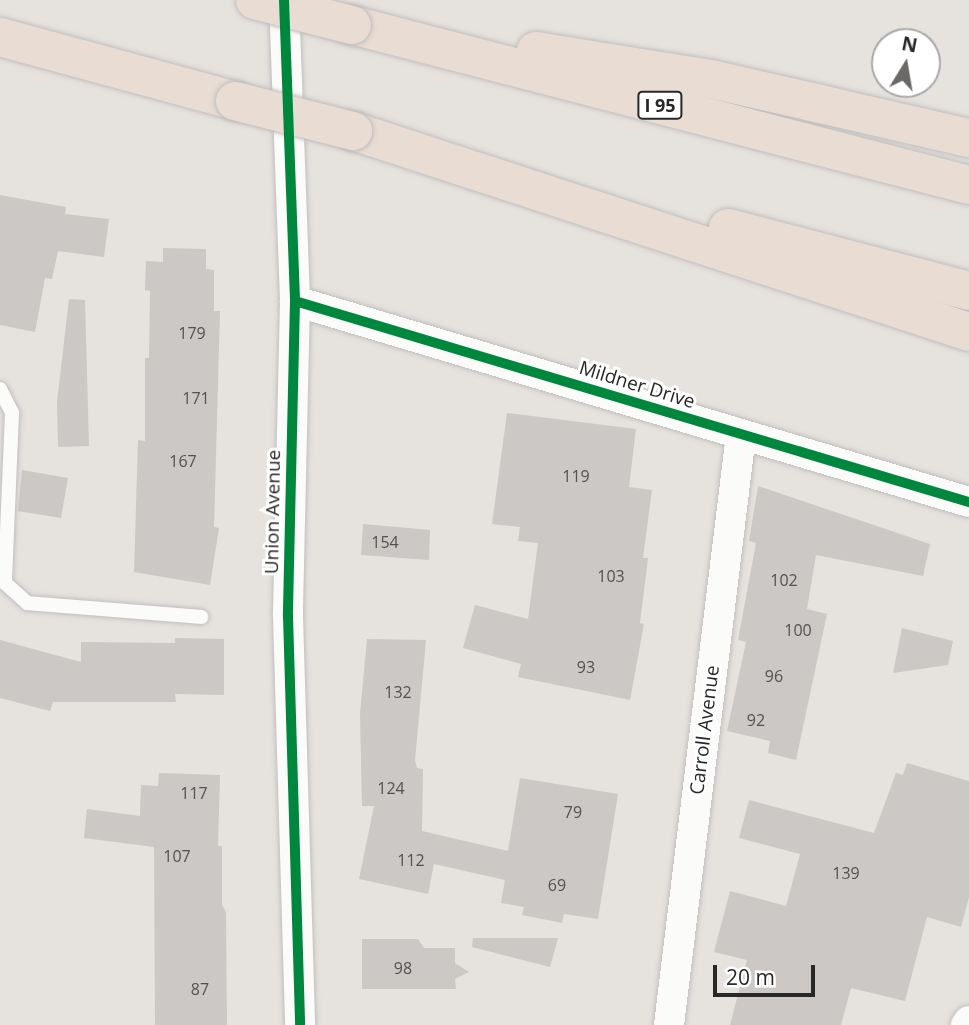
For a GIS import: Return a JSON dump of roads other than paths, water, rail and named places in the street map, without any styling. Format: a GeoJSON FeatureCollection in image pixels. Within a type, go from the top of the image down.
{"type":"FeatureCollection","features":[{"type":"Feature","properties":{"kind":"highway","name":"I 95"},"geometry":{"type":"LineString","coordinates":[[255,0],[969,185]]}},
{"type":"Feature","properties":{"kind":"highway"},"geometry":{"type":"LineString","coordinates":[[352,25],[661,69],[969,138]]}},
{"type":"Feature","properties":{"kind":"highway"},"geometry":{"type":"LineString","coordinates":[[0,37],[235,101],[969,291]]}},
{"type":"Feature","properties":{"kind":"highway"},"geometry":{"type":"LineString","coordinates":[[353,131],[969,332]]}},
{"type":"Feature","properties":{"kind":"street","name":"Union Avenue"},"geometry":{"type":"LineString","coordinates":[[284,0],[295,301],[288,616],[300,1025]]}},
{"type":"Feature","properties":{"kind":"street","name":"Mildner Drive"},"geometry":{"type":"LineString","coordinates":[[295,301],[969,502]]}},
{"type":"Feature","properties":{"kind":"street","name":"Carroll Avenue"},"geometry":{"type":"LineString","coordinates":[[669,1025],[741,434]]}},
{"type":"Feature","properties":{"kind":"street"},"geometry":{"type":"LineString","coordinates":[[966,1025],[969,1021]]}},
{"type":"Feature","properties":{"kind":"lane"},"geometry":{"type":"LineString","coordinates":[[0,389],[12,413],[5,583],[27,603],[201,617]]}}]}
